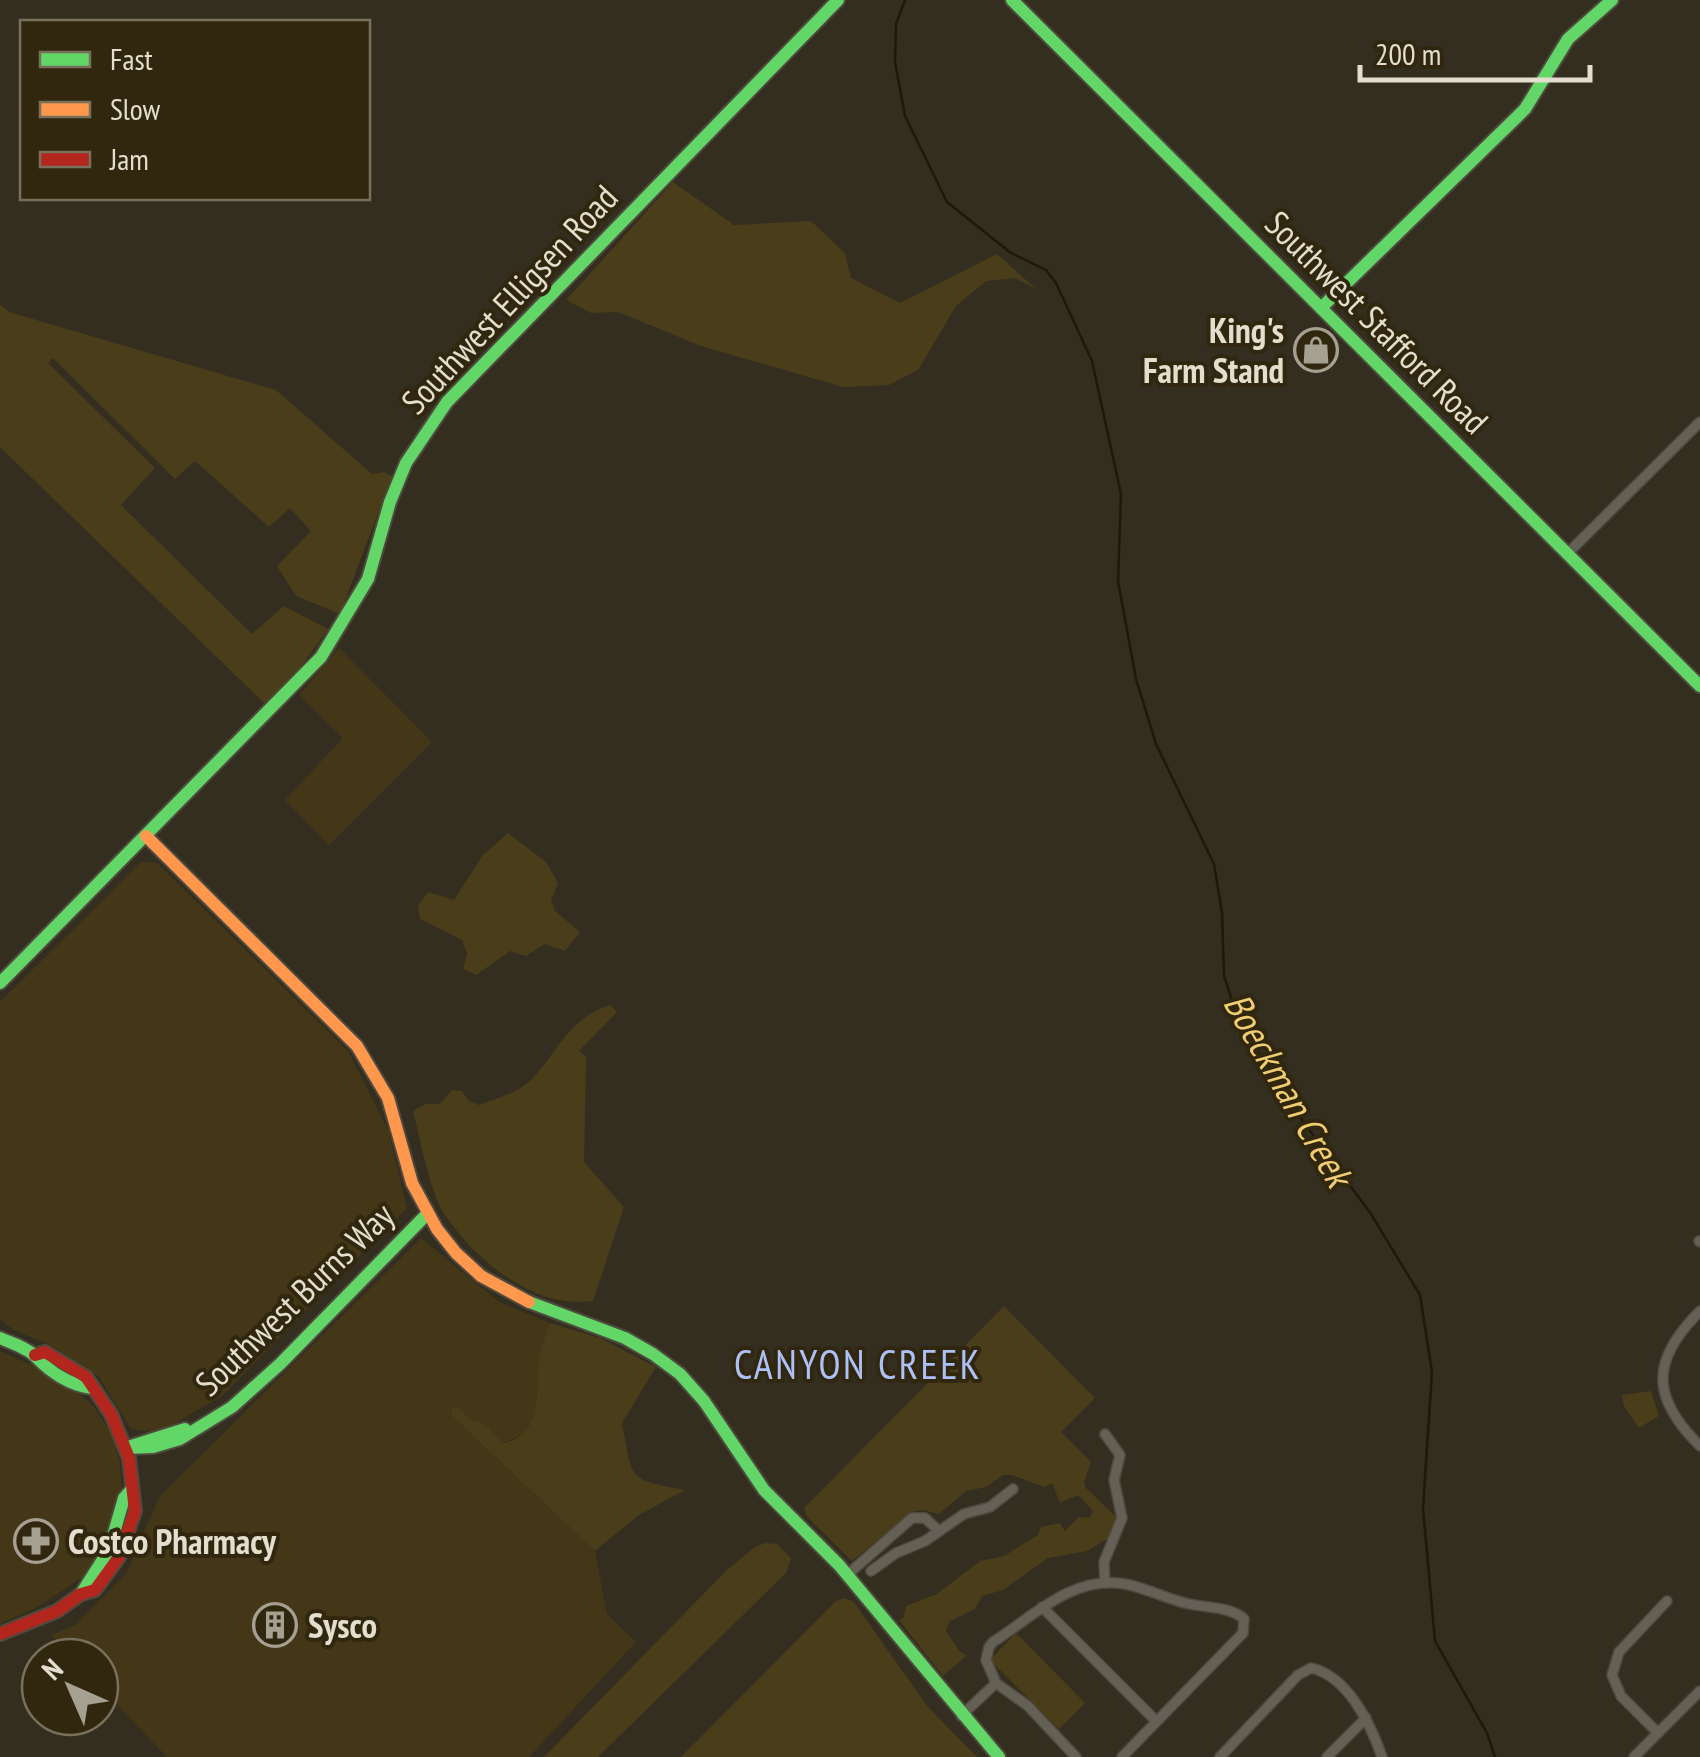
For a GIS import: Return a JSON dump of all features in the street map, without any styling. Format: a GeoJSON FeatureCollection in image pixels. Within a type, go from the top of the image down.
{"type":"FeatureCollection","features":[{"type":"Feature","properties":{"kind":"main road","name":"Southwest Elligsen Road"},"geometry":{"type":"LineString","coordinates":[[0,983],[306,674],[336,636],[368,579],[390,502],[406,463],[447,402],[838,0]]}},
{"type":"Feature","properties":{"kind":"main road","name":"Southwest Stafford Road"},"geometry":{"type":"LineString","coordinates":[[1012,0],[1700,686]]}},
{"type":"Feature","properties":{"kind":"main road"},"geometry":{"type":"LineString","coordinates":[[1322,308],[1525,109],[1568,39],[1586,19],[1612,0]]}},
{"type":"Feature","properties":{"kind":"main road"},"geometry":{"type":"LineString","coordinates":[[146,836],[363,1052],[392,1107],[412,1182],[427,1214],[457,1254],[494,1286],[541,1309],[604,1327],[644,1346],[677,1371],[711,1406],[766,1493],[847,1575],[999,1757]]}},
{"type":"Feature","properties":{"kind":"main road","name":"Southwest Burns Way"},"geometry":{"type":"LineString","coordinates":[[126,1448],[142,1450],[189,1436],[249,1394],[427,1214]]}},
{"type":"Feature","properties":{"kind":"main road"},"geometry":{"type":"LineString","coordinates":[[0,1338],[35,1355],[45,1352],[86,1377],[111,1414],[126,1448],[136,1499],[124,1548],[95,1590],[81,1594],[57,1611],[0,1634]]}},
{"type":"Feature","properties":{"kind":"street"},"geometry":{"type":"LineString","coordinates":[[1567,554],[1700,422]]}},
{"type":"Feature","properties":{"kind":"street"},"geometry":{"type":"LineString","coordinates":[[1698,1441],[1668,1406],[1662,1367],[1672,1341],[1700,1311]]}},
{"type":"Feature","properties":{"kind":"street"},"geometry":{"type":"LineString","coordinates":[[1105,1583],[1104,1562],[1122,1511],[1114,1480],[1120,1455],[1106,1434]]}},
{"type":"Feature","properties":{"kind":"street"},"geometry":{"type":"LineString","coordinates":[[871,1572],[896,1553],[926,1542],[964,1514],[990,1507],[1013,1489]]}},
{"type":"Feature","properties":{"kind":"street"},"geometry":{"type":"LineString","coordinates":[[847,1575],[912,1518],[925,1518],[939,1531]]}},
{"type":"Feature","properties":{"kind":"street"},"geometry":{"type":"LineString","coordinates":[[1069,1755],[1028,1706],[996,1684],[986,1660],[989,1647],[1064,1594],[1105,1583],[1127,1584],[1191,1604],[1230,1610],[1244,1620],[1243,1633],[1122,1757]]}},
{"type":"Feature","properties":{"kind":"street"},"geometry":{"type":"LineString","coordinates":[[1658,1733],[1621,1696],[1612,1675],[1619,1652],[1667,1602]]}},
{"type":"Feature","properties":{"kind":"street"},"geometry":{"type":"LineString","coordinates":[[1042,1607],[1156,1721]]}},
{"type":"Feature","properties":{"kind":"street"},"geometry":{"type":"LineString","coordinates":[[1220,1757],[1298,1675],[1310,1668],[1327,1675],[1366,1718],[1382,1757]]}},
{"type":"Feature","properties":{"kind":"street"},"geometry":{"type":"LineString","coordinates":[[961,1716],[996,1684]]}},
{"type":"Feature","properties":{"kind":"street"},"geometry":{"type":"LineString","coordinates":[[1634,1757],[1700,1691]]}},
{"type":"Feature","properties":{"kind":"street"},"geometry":{"type":"LineString","coordinates":[[1328,1757],[1366,1718]]}},
{"type":"Feature","properties":{"kind":"shaded area"},"geometry":{"type":"Polygon","coordinates":[[[673,182],[734,225],[811,221],[845,253],[851,278],[900,303],[997,254],[1036,289],[1015,278],[986,281],[956,306],[918,370],[889,385],[843,387],[701,346],[618,312],[591,313],[566,300],[673,182]]]}},
{"type":"Feature","properties":{"kind":"shaded area"},"geometry":{"type":"Polygon","coordinates":[[[0,304],[9,312],[276,390],[372,474],[384,472],[392,476],[340,614],[296,596],[277,566],[311,531],[290,508],[269,527],[195,461],[175,479],[53,358],[48,363],[155,468],[121,505],[252,634],[284,606],[328,629],[294,676],[265,704],[0,447],[0,304]]]}},
{"type":"Feature","properties":{"kind":"shaded area"},"geometry":{"type":"Polygon","coordinates":[[[339,648],[432,742],[329,845],[285,800],[343,738],[299,695],[339,648]]]}},
{"type":"Feature","properties":{"kind":"shaded area"},"geometry":{"type":"Polygon","coordinates":[[[508,833],[546,862],[558,883],[551,901],[555,911],[580,932],[565,951],[545,944],[526,956],[510,951],[476,975],[463,969],[467,953],[462,940],[420,919],[418,906],[428,892],[454,900],[483,855],[508,833]]]}},
{"type":"Feature","properties":{"kind":"shaded area"},"geometry":{"type":"Polygon","coordinates":[[[141,862],[157,863],[348,1051],[388,1130],[407,1208],[222,1396],[159,1432],[131,1429],[99,1377],[52,1346],[0,1320],[0,1002],[141,862]]]}},
{"type":"Feature","properties":{"kind":"shaded area"},"geometry":{"type":"Polygon","coordinates":[[[610,1005],[617,1012],[579,1051],[586,1057],[584,1162],[624,1207],[593,1301],[571,1302],[550,1298],[509,1279],[458,1232],[435,1194],[413,1111],[426,1104],[440,1104],[452,1090],[462,1091],[469,1101],[479,1105],[519,1089],[539,1071],[573,1028],[610,1005]]]}},
{"type":"Feature","properties":{"kind":"shaded area"},"geometry":{"type":"Polygon","coordinates":[[[421,1238],[499,1302],[550,1323],[541,1350],[537,1416],[524,1434],[503,1443],[484,1423],[473,1421],[458,1408],[452,1416],[595,1551],[607,1614],[636,1642],[529,1757],[167,1757],[120,1708],[120,1637],[51,1635],[75,1625],[126,1574],[159,1497],[421,1238]]]}},
{"type":"Feature","properties":{"kind":"shaded area"},"geometry":{"type":"Polygon","coordinates":[[[1004,1306],[1095,1398],[1061,1432],[1091,1462],[1084,1482],[1086,1488],[1118,1519],[1107,1539],[1087,1551],[1048,1558],[1003,1590],[982,1596],[975,1609],[950,1621],[946,1631],[960,1652],[967,1655],[943,1676],[899,1620],[904,1617],[906,1606],[937,1594],[980,1561],[1004,1556],[1038,1535],[1041,1527],[1060,1523],[1065,1531],[1079,1517],[1090,1518],[1093,1511],[1078,1495],[1060,1503],[1052,1483],[1044,1487],[1003,1475],[986,1487],[966,1491],[939,1514],[912,1512],[852,1561],[807,1517],[804,1508],[1004,1306]]]}},
{"type":"Feature","properties":{"kind":"shaded area"},"geometry":{"type":"Polygon","coordinates":[[[550,1323],[600,1338],[656,1367],[622,1423],[628,1456],[642,1479],[685,1490],[639,1515],[595,1551],[452,1416],[452,1409],[458,1408],[473,1421],[484,1423],[503,1443],[526,1430],[536,1408],[540,1354],[550,1323]]]}},
{"type":"Feature","properties":{"kind":"shaded area"},"geometry":{"type":"Polygon","coordinates":[[[0,1351],[52,1374],[93,1406],[112,1434],[120,1462],[122,1493],[102,1552],[83,1577],[34,1609],[0,1624],[0,1351]]]}},
{"type":"Feature","properties":{"kind":"shaded area"},"geometry":{"type":"Polygon","coordinates":[[[1651,1391],[1659,1416],[1639,1428],[1624,1406],[1622,1395],[1651,1391]]]}},
{"type":"Feature","properties":{"kind":"shaded area"},"geometry":{"type":"Polygon","coordinates":[[[765,1543],[777,1544],[791,1558],[786,1573],[598,1757],[544,1757],[727,1570],[765,1543]]]}},
{"type":"Feature","properties":{"kind":"shaded area"},"geometry":{"type":"Polygon","coordinates":[[[843,1598],[853,1601],[928,1707],[977,1757],[681,1757],[835,1602],[843,1598]]]}},
{"type":"Feature","properties":{"kind":"shaded area"},"geometry":{"type":"Polygon","coordinates":[[[1016,1633],[1085,1703],[1059,1729],[990,1660],[1016,1633]]]}},
{"type":"Feature","properties":{"kind":"waterway","name":"Boeckman Creek"},"geometry":{"type":"LineString","coordinates":[[905,0],[896,24],[895,62],[905,116],[947,202],[1011,253],[1046,270],[1056,283],[1092,361],[1121,494],[1118,581],[1136,679],[1156,744],[1214,864],[1222,913],[1224,976],[1236,1013],[1283,1094],[1371,1214],[1420,1295],[1432,1372],[1423,1508],[1435,1641],[1487,1733],[1495,1757]]}},
{"type":"Feature","properties":{"kind":"traffic: fast"},"geometry":{"type":"LineString","coordinates":[[0,983],[321,657],[368,579],[390,502],[406,463],[447,402],[838,0]]}},
{"type":"Feature","properties":{"kind":"traffic: fast"},"geometry":{"type":"LineString","coordinates":[[1012,0],[1700,686]]}},
{"type":"Feature","properties":{"kind":"traffic: fast"},"geometry":{"type":"LineString","coordinates":[[1322,307],[1525,109],[1568,39],[1612,0]]}},
{"type":"Feature","properties":{"kind":"traffic: fast"},"geometry":{"type":"LineString","coordinates":[[126,1448],[153,1447],[180,1439],[232,1407],[280,1364],[427,1214]]}},
{"type":"Feature","properties":{"kind":"traffic: fast"},"geometry":{"type":"LineString","coordinates":[[529,1302],[625,1338],[680,1374],[704,1401],[764,1490],[839,1565],[999,1757]]}},
{"type":"Feature","properties":{"kind":"traffic: fast"},"geometry":{"type":"LineString","coordinates":[[0,1338],[29,1351],[61,1377],[91,1388]]}},
{"type":"Feature","properties":{"kind":"traffic: fast"},"geometry":{"type":"LineString","coordinates":[[128,1447],[185,1429]]}},
{"type":"Feature","properties":{"kind":"traffic: fast"},"geometry":{"type":"LineString","coordinates":[[81,1594],[109,1550],[124,1498],[132,1489]]}},
{"type":"Feature","properties":{"kind":"traffic: slow"},"geometry":{"type":"LineString","coordinates":[[146,836],[357,1046],[388,1098],[412,1183],[437,1229],[481,1276],[529,1302]]}},
{"type":"Feature","properties":{"kind":"traffic: jam"},"geometry":{"type":"LineString","coordinates":[[0,1634],[57,1611],[81,1594],[95,1590],[119,1557],[135,1511],[129,1458],[111,1414],[86,1377],[45,1352],[35,1355]]}},
{"type":"Feature","properties":{"kind":"place","name":"King's Farm Stand"},"geometry":{"type":"Point","coordinates":[1316,350]}},
{"type":"Feature","properties":{"kind":"place","name":"Costco Pharmacy"},"geometry":{"type":"Point","coordinates":[36,1541]}},
{"type":"Feature","properties":{"kind":"place","name":"Sysco"},"geometry":{"type":"Point","coordinates":[275,1625]}},
{"type":"Feature","properties":{"kind":"district","name":"CANYON CREEK"},"geometry":{"type":"Point","coordinates":[858,1364]}}]}
